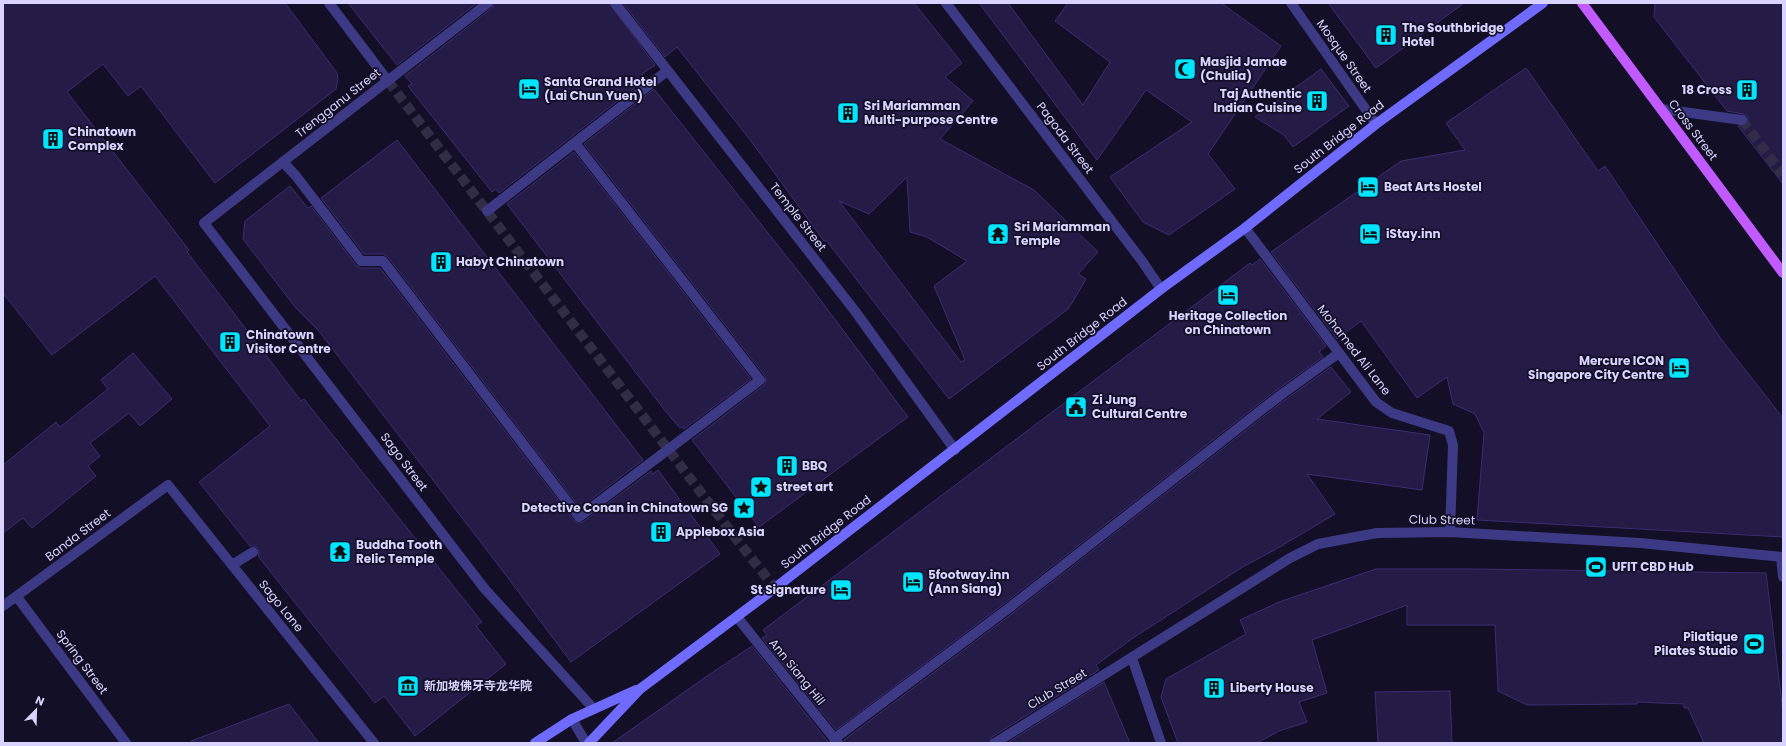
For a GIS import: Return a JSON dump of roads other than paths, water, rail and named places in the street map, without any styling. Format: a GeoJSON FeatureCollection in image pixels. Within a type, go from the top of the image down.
{"type":"FeatureCollection","features":[{"type":"Feature","properties":{"kind":"main road","name":"South Bridge Road"},"geometry":{"type":"LineString","coordinates":[[587,743],[640,689],[737,617],[955,450],[1161,289],[1245,228],[1376,124],[1543,3]]}},
{"type":"Feature","properties":{"kind":"main road","name":"Cross Street"},"geometry":{"type":"LineString","coordinates":[[1582,3],[1783,273]]}},
{"type":"Feature","properties":{"kind":"main road","name":"South Bridge Road"},"geometry":{"type":"LineString","coordinates":[[535,743],[572,719],[593,708],[640,689]]}},
{"type":"Feature","properties":{"kind":"street"},"geometry":{"type":"LineString","coordinates":[[329,3],[388,81]]}},
{"type":"Feature","properties":{"kind":"street","name":"Trengganu Street"},"geometry":{"type":"LineString","coordinates":[[204,223],[488,3]]}},
{"type":"Feature","properties":{"kind":"street","name":"Temple Street"},"geometry":{"type":"LineString","coordinates":[[615,3],[855,311],[955,450]]}},
{"type":"Feature","properties":{"kind":"street","name":"Pagoda Street"},"geometry":{"type":"LineString","coordinates":[[946,3],[1142,261],[1161,289]]}},
{"type":"Feature","properties":{"kind":"street","name":"Mosque Street"},"geometry":{"type":"LineString","coordinates":[[1291,3],[1376,124]]}},
{"type":"Feature","properties":{"kind":"street"},"geometry":{"type":"LineString","coordinates":[[487,211],[667,71]]}},
{"type":"Feature","properties":{"kind":"street"},"geometry":{"type":"LineString","coordinates":[[1661,109],[1742,120]]}},
{"type":"Feature","properties":{"kind":"street"},"geometry":{"type":"LineString","coordinates":[[283,162],[296,176],[361,261],[383,260],[579,517],[760,380],[575,143]]}},
{"type":"Feature","properties":{"kind":"street","name":"Sago Street"},"geometry":{"type":"LineString","coordinates":[[204,223],[484,588],[593,708]]}},
{"type":"Feature","properties":{"kind":"street","name":"Mohamed Ali Lane"},"geometry":{"type":"LineString","coordinates":[[1245,228],[1376,402],[1392,413],[1449,431],[1453,445],[1450,532]]}},
{"type":"Feature","properties":{"kind":"street"},"geometry":{"type":"LineString","coordinates":[[836,741],[1339,352]]}},
{"type":"Feature","properties":{"kind":"street","name":"Sago Lane"},"geometry":{"type":"LineString","coordinates":[[168,485],[374,743]]}},
{"type":"Feature","properties":{"kind":"street","name":"Banda Street"},"geometry":{"type":"LineString","coordinates":[[3,606],[168,485]]}},
{"type":"Feature","properties":{"kind":"street","name":"Club Street"},"geometry":{"type":"LineString","coordinates":[[995,743],[1290,558],[1318,544],[1377,533],[1450,532],[1640,543],[1782,557]]}},
{"type":"Feature","properties":{"kind":"street"},"geometry":{"type":"LineString","coordinates":[[232,565],[253,552]]}},
{"type":"Feature","properties":{"kind":"street"},"geometry":{"type":"LineString","coordinates":[[1782,557],[1783,576]]}},
{"type":"Feature","properties":{"kind":"street","name":"Spring Street"},"geometry":{"type":"LineString","coordinates":[[17,597],[126,743]]}},
{"type":"Feature","properties":{"kind":"street","name":"Ann Siang Hill"},"geometry":{"type":"LineString","coordinates":[[737,617],[836,741]]}},
{"type":"Feature","properties":{"kind":"street"},"geometry":{"type":"LineString","coordinates":[[1132,658],[1161,743]]}},
{"type":"Feature","properties":{"kind":"street"},"geometry":{"type":"LineString","coordinates":[[572,719],[587,743]]}},
{"type":"Feature","properties":{"kind":"tunnel"},"geometry":{"type":"LineString","coordinates":[[388,81],[775,588]]}},
{"type":"Feature","properties":{"kind":"tunnel"},"geometry":{"type":"LineString","coordinates":[[1742,120],[1783,175]]}},
{"type":"Feature","properties":{"kind":"place","name":"The Southbridge Hotel"},"geometry":{"type":"Point","coordinates":[1386,35]}},
{"type":"Feature","properties":{"kind":"place","name":"Masjid Jamae (Chulia)"},"geometry":{"type":"Point","coordinates":[1185,69]}},
{"type":"Feature","properties":{"kind":"place","name":"Santa Grand Hotel (Lai Chun Yuen)"},"geometry":{"type":"Point","coordinates":[529,89]}},
{"type":"Feature","properties":{"kind":"place","name":"18 Cross"},"geometry":{"type":"Point","coordinates":[1747,90]}},
{"type":"Feature","properties":{"kind":"place","name":"Taj Authentic Indian Cuisine"},"geometry":{"type":"Point","coordinates":[1317,101]}},
{"type":"Feature","properties":{"kind":"place","name":"Sri Mariamman Multi-purpose Centre"},"geometry":{"type":"Point","coordinates":[848,113]}},
{"type":"Feature","properties":{"kind":"place","name":"Chinatown Complex"},"geometry":{"type":"Point","coordinates":[53,139]}},
{"type":"Feature","properties":{"kind":"place","name":"Beat Arts Hostel"},"geometry":{"type":"Point","coordinates":[1368,187]}},
{"type":"Feature","properties":{"kind":"place","name":"Sri Mariamman Temple"},"geometry":{"type":"Point","coordinates":[998,234]}},
{"type":"Feature","properties":{"kind":"place","name":"iStay.inn"},"geometry":{"type":"Point","coordinates":[1370,234]}},
{"type":"Feature","properties":{"kind":"place","name":"Habyt Chinatown"},"geometry":{"type":"Point","coordinates":[441,262]}},
{"type":"Feature","properties":{"kind":"place","name":"Heritage Collection on Chinatown"},"geometry":{"type":"Point","coordinates":[1228,295]}},
{"type":"Feature","properties":{"kind":"place","name":"Chinatown Visitor Centre"},"geometry":{"type":"Point","coordinates":[230,342]}},
{"type":"Feature","properties":{"kind":"place","name":"Mercure ICON Singapore City Centre"},"geometry":{"type":"Point","coordinates":[1679,368]}},
{"type":"Feature","properties":{"kind":"place","name":"Zi Jung Cultural Centre"},"geometry":{"type":"Point","coordinates":[1076,407]}},
{"type":"Feature","properties":{"kind":"place","name":"BBQ"},"geometry":{"type":"Point","coordinates":[787,466]}},
{"type":"Feature","properties":{"kind":"place","name":"street art"},"geometry":{"type":"Point","coordinates":[761,487]}},
{"type":"Feature","properties":{"kind":"place","name":"Detective Conan in Chinatown SG"},"geometry":{"type":"Point","coordinates":[744,508]}},
{"type":"Feature","properties":{"kind":"place","name":"Applebox Asia"},"geometry":{"type":"Point","coordinates":[661,532]}},
{"type":"Feature","properties":{"kind":"place","name":"Buddha Tooth Relic Temple"},"geometry":{"type":"Point","coordinates":[340,552]}},
{"type":"Feature","properties":{"kind":"place","name":"UFIT CBD Hub"},"geometry":{"type":"Point","coordinates":[1596,567]}},
{"type":"Feature","properties":{"kind":"place","name":"5footway.inn (Ann Siang)"},"geometry":{"type":"Point","coordinates":[913,582]}},
{"type":"Feature","properties":{"kind":"place","name":"St Signature"},"geometry":{"type":"Point","coordinates":[841,590]}},
{"type":"Feature","properties":{"kind":"place","name":"Pilatique Pilates Studio"},"geometry":{"type":"Point","coordinates":[1754,644]}},
{"type":"Feature","properties":{"kind":"place","name":"新加坡佛牙寺龙华院"},"geometry":{"type":"Point","coordinates":[408,686]}},
{"type":"Feature","properties":{"kind":"place","name":"Liberty House"},"geometry":{"type":"Point","coordinates":[1214,688]}}]}
